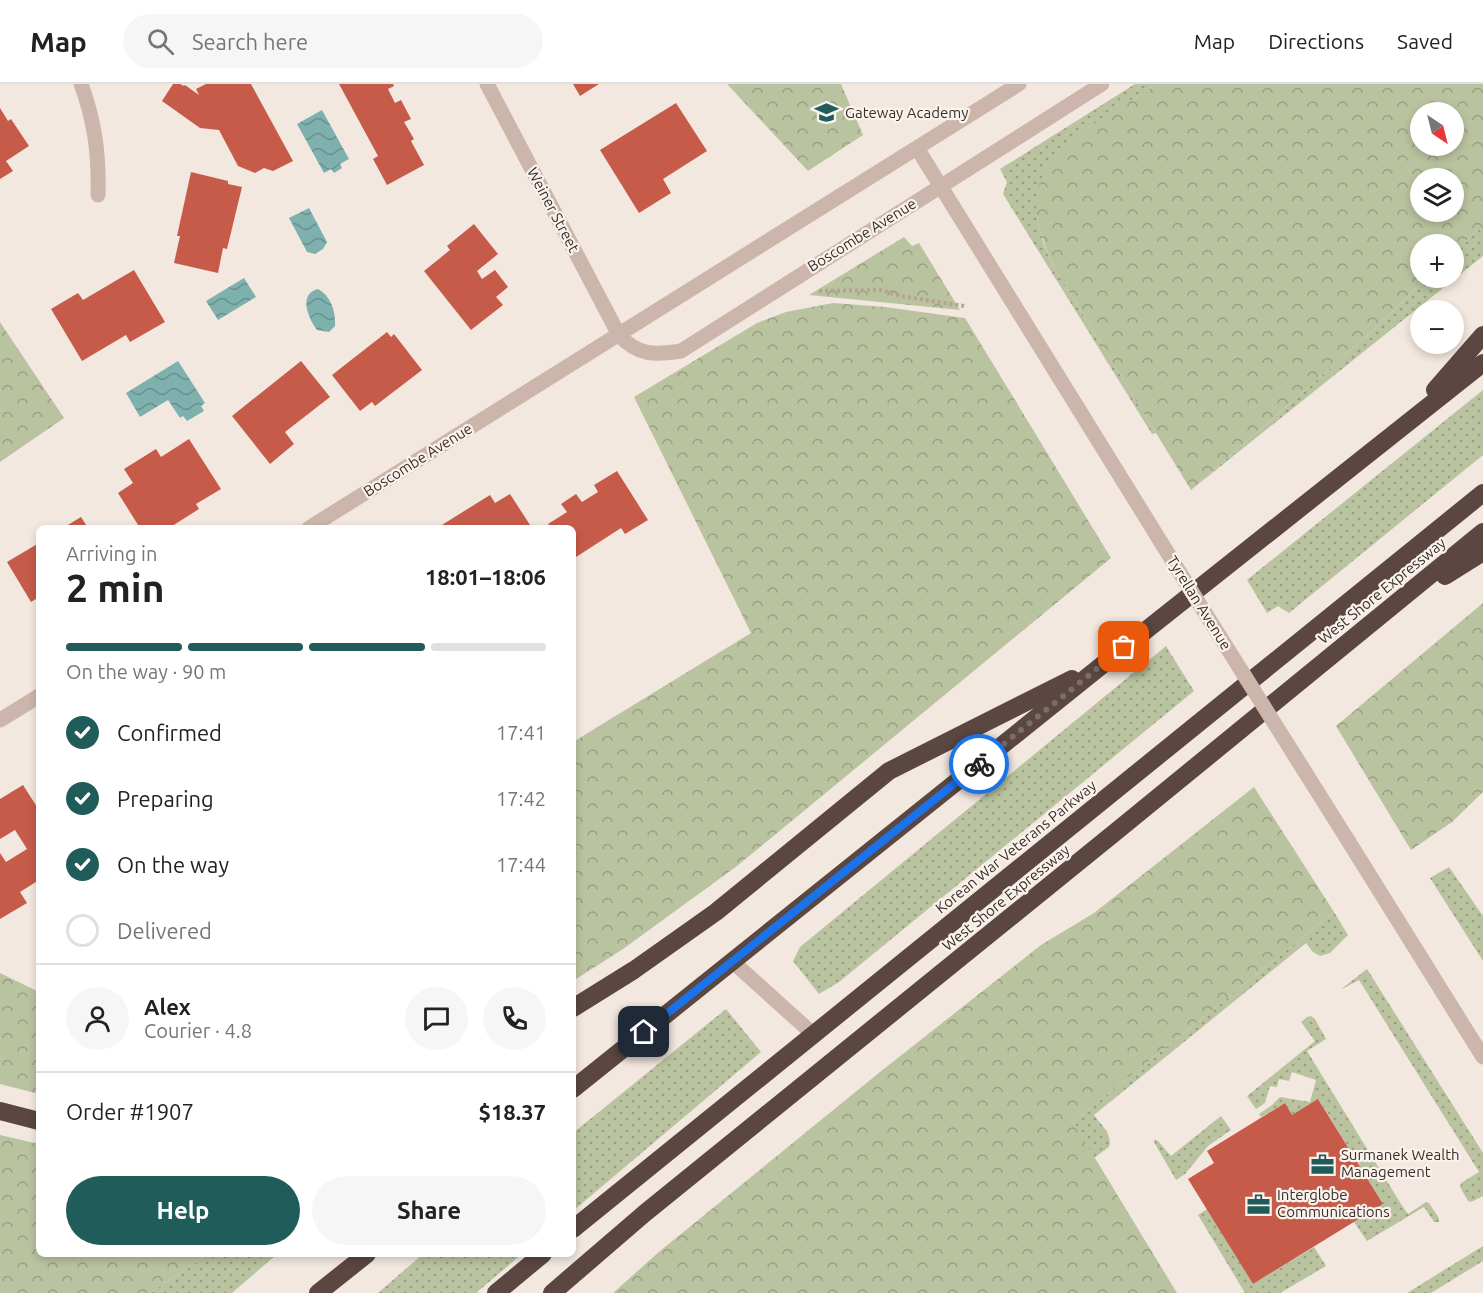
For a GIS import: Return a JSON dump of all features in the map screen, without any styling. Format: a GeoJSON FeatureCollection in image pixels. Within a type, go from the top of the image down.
{"type":"FeatureCollection","features":[{"type":"Feature","properties":{"kind":"highway"},"geometry":{"type":"LineString","coordinates":[[1402,428],[1483,335]]}},
{"type":"Feature","properties":{"kind":"highway"},"geometry":{"type":"LineString","coordinates":[[1402,428],[1483,345]]}},
{"type":"Feature","properties":{"kind":"highway"},"geometry":{"type":"LineString","coordinates":[[576,1087],[1483,363]]}},
{"type":"Feature","properties":{"kind":"highway","name":"Korean War Veterans Parkway"},"geometry":{"type":"LineString","coordinates":[[576,1227],[1483,493]]}},
{"type":"Feature","properties":{"kind":"highway","name":"West Shore Expressway"},"geometry":{"type":"LineString","coordinates":[[552,1293],[636,1220],[1483,532]]}},
{"type":"Feature","properties":{"kind":"highway"},"geometry":{"type":"LineString","coordinates":[[1375,620],[1483,552]]}},
{"type":"Feature","properties":{"kind":"highway"},"geometry":{"type":"LineString","coordinates":[[576,1006],[644,963],[716,912],[890,771],[1106,662]]}},
{"type":"Feature","properties":{"kind":"highway"},"geometry":{"type":"LineString","coordinates":[[0,1111],[36,1120]]}},
{"type":"Feature","properties":{"kind":"highway"},"geometry":{"type":"LineString","coordinates":[[318,1293],[363,1257]]}},
{"type":"Feature","properties":{"kind":"highway"},"geometry":{"type":"LineString","coordinates":[[496,1293],[539,1257]]}},
{"type":"Feature","properties":{"kind":"street"},"geometry":{"type":"LineString","coordinates":[[81,84],[92,114],[99,159],[98,195]]}},
{"type":"Feature","properties":{"kind":"street","name":"Weiner Street"},"geometry":{"type":"LineString","coordinates":[[487,84],[619,335]]}},
{"type":"Feature","properties":{"kind":"street","name":"Boscombe Avenue"},"geometry":{"type":"LineString","coordinates":[[314,525],[1019,84]]}},
{"type":"Feature","properties":{"kind":"street","name":"Boscombe Avenue"},"geometry":{"type":"LineString","coordinates":[[619,335],[628,345],[639,351],[660,354],[681,351],[1101,84]]}},
{"type":"Feature","properties":{"kind":"street","name":"Tyrellan Avenue"},"geometry":{"type":"LineString","coordinates":[[917,148],[1483,1057]]}},
{"type":"Feature","properties":{"kind":"street"},"geometry":{"type":"LineString","coordinates":[[0,720],[36,698]]}},
{"type":"Feature","properties":{"kind":"street"},"geometry":{"type":"LineString","coordinates":[[733,962],[813,1034]]}},
{"type":"Feature","properties":{"kind":"path"},"geometry":{"type":"LineString","coordinates":[[818,291],[882,290],[902,296],[964,306]]}},
{"type":"Feature","properties":{"kind":"green space","name":"Gateway Academy"},"geometry":{"type":"Polygon","coordinates":[[[727,84],[841,84],[863,135],[808,171],[727,84]]]}},
{"type":"Feature","properties":{"kind":"green space"},"geometry":{"type":"Polygon","coordinates":[[[1135,84],[1157,84],[1088,128],[1042,179],[1037,194],[1037,218],[1043,242],[1055,269],[1156,433],[1152,434],[1003,194],[1007,182],[1000,169],[1135,84]]]}},
{"type":"Feature","properties":{"kind":"green space"},"geometry":{"type":"Polygon","coordinates":[[[1157,84],[1483,84],[1483,228],[1464,242],[1464,234],[1410,234],[1410,288],[1417,288],[1367,336],[1191,490],[1055,269],[1041,233],[1036,204],[1043,176],[1068,144],[1157,84]]]}},
{"type":"Feature","properties":{"kind":"green space"},"geometry":{"type":"Polygon","coordinates":[[[1483,228],[1483,256],[1464,271],[1464,242],[1483,228]]]}},
{"type":"Feature","properties":{"kind":"green space"},"geometry":{"type":"Polygon","coordinates":[[[904,237],[912,246],[919,243],[960,310],[809,295],[904,237]]]}},
{"type":"Feature","properties":{"kind":"green space"},"geometry":{"type":"Polygon","coordinates":[[[1417,288],[1443,288],[1428,300],[1410,300],[1410,314],[1191,490],[1367,336],[1417,288]]]}},
{"type":"Feature","properties":{"kind":"green space"},"geometry":{"type":"Polygon","coordinates":[[[833,303],[885,307],[965,318],[1111,558],[737,866],[623,949],[576,979],[576,740],[751,633],[634,397],[757,323],[786,312],[833,303]]]}},
{"type":"Feature","properties":{"kind":"green space"},"geometry":{"type":"Polygon","coordinates":[[[0,322],[64,418],[0,462],[0,322]]]}},
{"type":"Feature","properties":{"kind":"green space"},"geometry":{"type":"Polygon","coordinates":[[[1483,390],[1483,455],[1289,613],[1278,606],[1267,613],[1247,580],[1483,390]]]}},
{"type":"Feature","properties":{"kind":"green space"},"geometry":{"type":"Polygon","coordinates":[[[1483,603],[1483,792],[1452,822],[1411,850],[1336,726],[1483,603]]]}},
{"type":"Feature","properties":{"kind":"green space"},"geometry":{"type":"Polygon","coordinates":[[[1166,646],[1194,691],[839,982],[819,994],[793,961],[800,947],[1166,646]]]}},
{"type":"Feature","properties":{"kind":"green space"},"geometry":{"type":"Polygon","coordinates":[[[1254,787],[1334,912],[1073,1122],[1177,1293],[613,1293],[660,1251],[880,1072],[1041,945],[1094,913],[1254,787]]]}},
{"type":"Feature","properties":{"kind":"green space"},"geometry":{"type":"Polygon","coordinates":[[[1449,867],[1483,916],[1483,961],[1430,878],[1449,867]]]}},
{"type":"Feature","properties":{"kind":"green space"},"geometry":{"type":"Polygon","coordinates":[[[1334,912],[1348,935],[1330,953],[1320,956],[1313,952],[1306,943],[1094,1115],[1106,1130],[1110,1142],[1109,1147],[1094,1158],[1073,1122],[1334,912]]]}},
{"type":"Feature","properties":{"kind":"green space"},"geometry":{"type":"Polygon","coordinates":[[[1367,969],[1483,1153],[1483,1196],[1471,1202],[1468,1201],[1460,1187],[1461,1183],[1479,1172],[1359,980],[1340,990],[1367,969]]]}},
{"type":"Feature","properties":{"kind":"green space"},"geometry":{"type":"Polygon","coordinates":[[[0,973],[36,991],[36,1093],[0,1084],[0,973]]]}},
{"type":"Feature","properties":{"kind":"green space"},"geometry":{"type":"Polygon","coordinates":[[[726,1009],[761,1052],[576,1208],[576,1131],[726,1009]]]}},
{"type":"Feature","properties":{"kind":"green space"},"geometry":{"type":"Polygon","coordinates":[[[1311,1016],[1326,1039],[1307,1051],[1401,1204],[1408,1214],[1426,1202],[1429,1203],[1439,1218],[1439,1222],[1434,1222],[1424,1207],[1367,1241],[1354,1222],[1383,1204],[1319,1100],[1292,1115],[1285,1103],[1261,1117],[1259,1114],[1280,1097],[1310,1102],[1316,1080],[1292,1072],[1289,1081],[1279,1079],[1277,1087],[1270,1086],[1265,1103],[1256,1109],[1247,1096],[1315,1041],[1301,1022],[1311,1016]]]}},
{"type":"Feature","properties":{"kind":"green space"},"geometry":{"type":"Polygon","coordinates":[[[1221,1116],[1231,1130],[1208,1146],[1185,1174],[1176,1180],[1154,1140],[1157,1140],[1171,1156],[1221,1116]]]}},
{"type":"Feature","properties":{"kind":"green space"},"geometry":{"type":"Polygon","coordinates":[[[0,1135],[36,1143],[36,1257],[204,1257],[150,1293],[0,1293],[0,1135]]]}},
{"type":"Feature","properties":{"kind":"green space"},"geometry":{"type":"Polygon","coordinates":[[[1207,1209],[1253,1284],[1314,1247],[1326,1266],[1280,1293],[1245,1293],[1198,1215],[1207,1209]]]}},
{"type":"Feature","properties":{"kind":"green space"},"geometry":{"type":"Polygon","coordinates":[[[1483,1246],[1483,1261],[1431,1293],[1407,1293],[1483,1246]]]}},
{"type":"Feature","properties":{"kind":"green space"},"geometry":{"type":"Polygon","coordinates":[[[204,1257],[274,1257],[232,1293],[150,1293],[204,1257]]]}},
{"type":"Feature","properties":{"kind":"green space"},"geometry":{"type":"Polygon","coordinates":[[[420,1257],[518,1257],[476,1293],[378,1293],[420,1257]]]}},
{"type":"Feature","properties":{"kind":"water"},"geometry":{"type":"Polygon","coordinates":[[[322,110],[349,159],[340,164],[342,168],[334,173],[331,169],[324,173],[297,124],[322,110]]]}},
{"type":"Feature","properties":{"kind":"water"},"geometry":{"type":"Polygon","coordinates":[[[309,208],[327,242],[323,249],[315,254],[307,252],[289,218],[309,208]]]}},
{"type":"Feature","properties":{"kind":"water"},"geometry":{"type":"Polygon","coordinates":[[[244,278],[256,297],[218,320],[206,301],[244,278]]]}},
{"type":"Feature","properties":{"kind":"water"},"geometry":{"type":"Polygon","coordinates":[[[318,289],[329,300],[335,315],[335,326],[329,332],[317,330],[308,313],[308,296],[318,289]]]}},
{"type":"Feature","properties":{"kind":"water"},"geometry":{"type":"Polygon","coordinates":[[[178,361],[205,403],[201,406],[204,411],[187,421],[183,416],[180,418],[168,400],[140,417],[126,393],[178,361]]]}},
{"type":"Feature","properties":{"kind":"building"},"geometry":{"type":"Polygon","coordinates":[[[173,84],[185,85],[199,95],[196,89],[206,84],[251,84],[293,161],[273,171],[264,168],[255,173],[238,166],[219,130],[200,128],[162,101],[173,84]]]}},
{"type":"Feature","properties":{"kind":"building"},"geometry":{"type":"Polygon","coordinates":[[[339,84],[393,84],[394,86],[388,89],[395,103],[401,100],[411,119],[404,122],[414,139],[411,141],[424,165],[387,185],[373,159],[378,156],[339,84]]]}},
{"type":"Feature","properties":{"kind":"building"},"geometry":{"type":"Polygon","coordinates":[[[573,84],[599,84],[580,96],[573,84]]]}},
{"type":"Feature","properties":{"kind":"building"},"geometry":{"type":"Polygon","coordinates":[[[676,103],[707,151],[663,179],[671,193],[639,213],[600,150],[676,103]]]}},
{"type":"Feature","properties":{"kind":"building"},"geometry":{"type":"Polygon","coordinates":[[[0,108],[8,121],[11,119],[29,146],[6,161],[13,171],[0,179],[0,108]]]}},
{"type":"Feature","properties":{"kind":"building"},"geometry":{"type":"Polygon","coordinates":[[[191,172],[228,181],[228,184],[242,187],[227,249],[223,248],[218,273],[174,263],[180,236],[177,236],[191,172]]]}},
{"type":"Feature","properties":{"kind":"building"},"geometry":{"type":"Polygon","coordinates":[[[474,224],[498,254],[477,271],[482,279],[495,270],[508,287],[496,297],[503,305],[471,330],[424,271],[450,250],[447,246],[474,224]]]}},
{"type":"Feature","properties":{"kind":"building"},"geometry":{"type":"Polygon","coordinates":[[[134,270],[165,322],[130,342],[126,335],[82,361],[51,309],[78,293],[83,300],[134,270]]]}},
{"type":"Feature","properties":{"kind":"building"},"geometry":{"type":"Polygon","coordinates":[[[387,332],[391,337],[394,334],[422,370],[375,406],[372,402],[360,411],[332,375],[387,332]]]}},
{"type":"Feature","properties":{"kind":"building"},"geometry":{"type":"Polygon","coordinates":[[[301,361],[330,397],[285,432],[294,444],[270,464],[232,416],[301,361]]]}},
{"type":"Feature","properties":{"kind":"building"},"geometry":{"type":"Polygon","coordinates":[[[189,439],[221,489],[196,504],[199,509],[174,525],[138,525],[118,493],[133,483],[124,469],[156,449],[161,457],[189,439]]]}},
{"type":"Feature","properties":{"kind":"building"},"geometry":{"type":"Polygon","coordinates":[[[617,471],[648,520],[625,534],[621,528],[576,557],[576,525],[548,524],[567,512],[561,504],[576,494],[582,502],[598,492],[594,485],[617,471]]]}},
{"type":"Feature","properties":{"kind":"building"},"geometry":{"type":"Polygon","coordinates":[[[510,494],[530,525],[442,525],[490,495],[495,503],[510,494]]]}},
{"type":"Feature","properties":{"kind":"building"},"geometry":{"type":"Polygon","coordinates":[[[81,517],[86,525],[68,525],[81,517]]]}},
{"type":"Feature","properties":{"kind":"building"},"geometry":{"type":"Polygon","coordinates":[[[36,545],[36,599],[31,602],[7,562],[36,545]]]}},
{"type":"Feature","properties":{"kind":"building"},"geometry":{"type":"Polygon","coordinates":[[[23,785],[36,805],[36,882],[20,892],[27,903],[0,919],[0,853],[6,862],[27,849],[15,830],[0,839],[0,799],[23,785]]]}},
{"type":"Feature","properties":{"kind":"building"},"geometry":{"type":"Polygon","coordinates":[[[1318,1099],[1383,1204],[1253,1284],[1188,1179],[1214,1163],[1207,1151],[1285,1103],[1292,1115],[1318,1099]]]}},
{"type":"Feature","properties":{"kind":"way so far"},"geometry":{"type":"LineString","coordinates":[[979,764],[1124,647]]}},
{"type":"Feature","properties":{"kind":"place","name":"Gateway Academy"},"geometry":{"type":"Point","coordinates":[827,113]}},
{"type":"Feature","properties":{"kind":"place","name":"Surmanek Wealth Management"},"geometry":{"type":"Point","coordinates":[1323,1164]}},
{"type":"Feature","properties":{"kind":"place","name":"Interglobe Communications"},"geometry":{"type":"Point","coordinates":[1259,1204]}},
{"type":"Feature","properties":{"kind":"route"},"geometry":{"type":"LineString","coordinates":[[644,1032],[979,764]]}}]}
